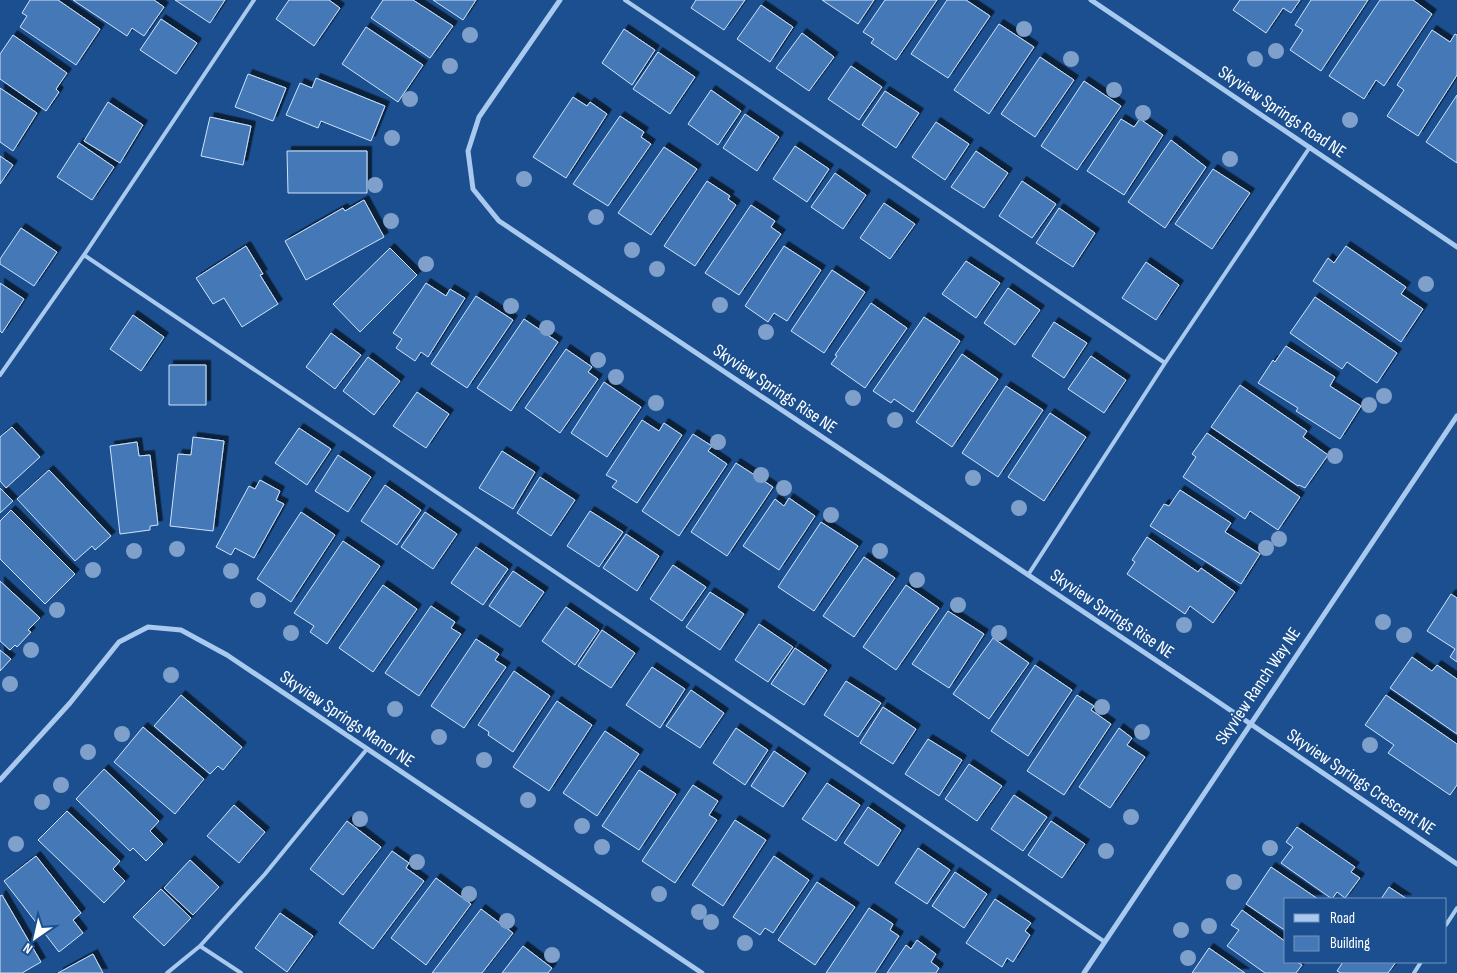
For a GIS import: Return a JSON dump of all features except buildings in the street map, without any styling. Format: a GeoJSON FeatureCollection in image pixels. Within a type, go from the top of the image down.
{"type":"FeatureCollection","features":[{"type":"Feature","properties":{"kind":"street","name":"Skyview Springs Rise NE"},"geometry":{"type":"LineString","coordinates":[[560,0],[480,117],[468,150],[473,189],[499,221],[1250,723]]}},
{"type":"Feature","properties":{"kind":"street","name":"Skyview Springs Road NE"},"geometry":{"type":"LineString","coordinates":[[1091,0],[1457,247]]}},
{"type":"Feature","properties":{"kind":"street","name":"Skyview Ranch Way NE"},"geometry":{"type":"LineString","coordinates":[[1084,973],[1457,416]]}},
{"type":"Feature","properties":{"kind":"street","name":"Skyview Springs Manor NE"},"geometry":{"type":"LineString","coordinates":[[0,780],[70,703],[120,642],[148,627],[181,630],[227,655],[702,973]]}},
{"type":"Feature","properties":{"kind":"street","name":"Skyview Springs Crescent NE"},"geometry":{"type":"LineString","coordinates":[[1250,723],[1457,864]]}},
{"type":"Feature","properties":{"kind":"lane"},"geometry":{"type":"LineString","coordinates":[[0,375],[84,255],[254,0]]}},
{"type":"Feature","properties":{"kind":"lane"},"geometry":{"type":"LineString","coordinates":[[625,0],[1165,363]]}},
{"type":"Feature","properties":{"kind":"lane"},"geometry":{"type":"LineString","coordinates":[[1028,575],[1165,363],[1310,147]]}},
{"type":"Feature","properties":{"kind":"lane"},"geometry":{"type":"LineString","coordinates":[[84,255],[1105,942]]}},
{"type":"Feature","properties":{"kind":"lane"},"geometry":{"type":"LineString","coordinates":[[168,973],[200,946],[265,874],[367,749]]}},
{"type":"Feature","properties":{"kind":"lane"},"geometry":{"type":"LineString","coordinates":[[1447,923],[1457,908]]}},
{"type":"Feature","properties":{"kind":"lane"},"geometry":{"type":"LineString","coordinates":[[200,946],[241,973]]}}]}
